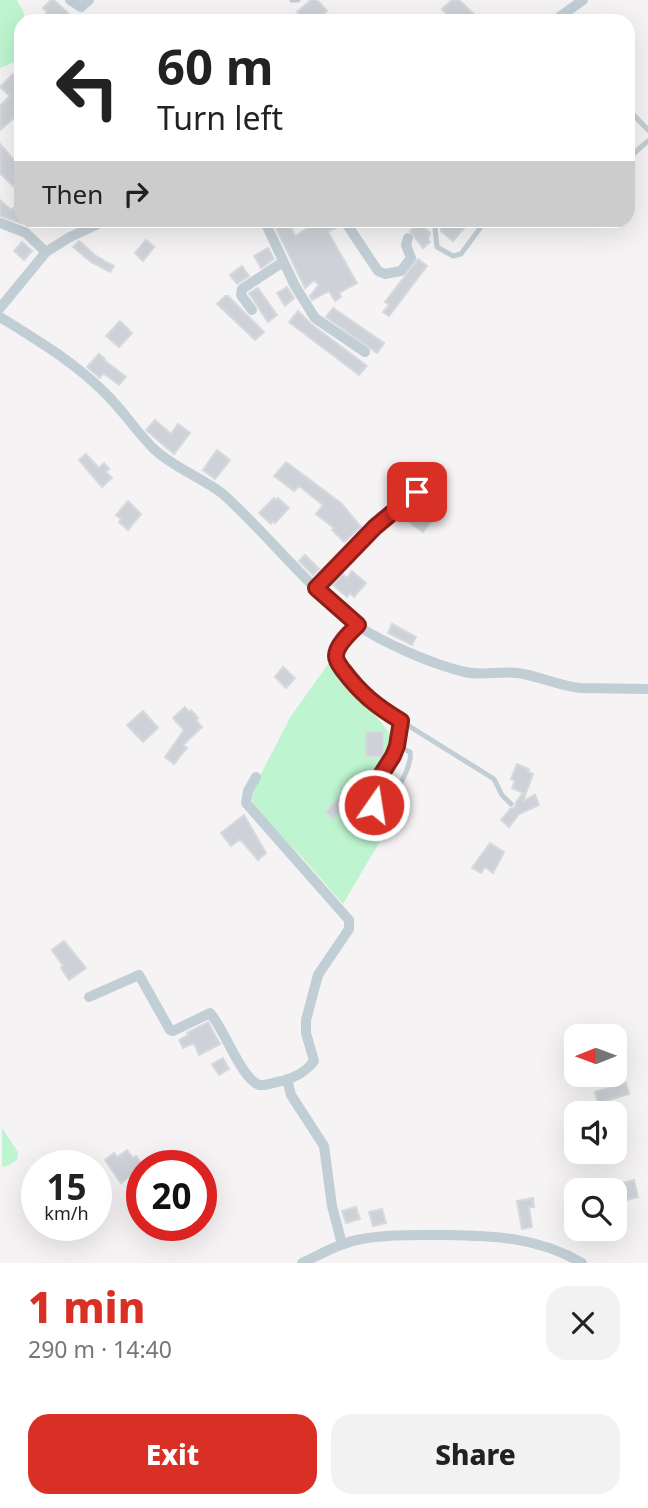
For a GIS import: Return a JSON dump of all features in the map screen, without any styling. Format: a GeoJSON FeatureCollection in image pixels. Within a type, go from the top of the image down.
{"type":"FeatureCollection","features":[{"type":"Feature","properties":{"kind":"street"},"geometry":{"type":"LineString","coordinates":[[73,3],[81,7],[89,0]]}},
{"type":"Feature","properties":{"kind":"street"},"geometry":{"type":"LineString","coordinates":[[564,14],[583,0]]}},
{"type":"Feature","properties":{"kind":"street"},"geometry":{"type":"LineString","coordinates":[[0,223],[26,233],[46,252]]}},
{"type":"Feature","properties":{"kind":"street"},"geometry":{"type":"LineString","coordinates":[[0,308],[46,252],[90,228]]}},
{"type":"Feature","properties":{"kind":"street"},"geometry":{"type":"LineString","coordinates":[[268,228],[295,286],[315,318],[365,352]]}},
{"type":"Feature","properties":{"kind":"street"},"geometry":{"type":"LineString","coordinates":[[349,228],[378,271],[385,274],[401,271],[411,258],[406,245],[408,238]]}},
{"type":"Feature","properties":{"kind":"street"},"geometry":{"type":"LineString","coordinates":[[252,310],[241,295],[242,289],[283,262]]}},
{"type":"Feature","properties":{"kind":"street"},"geometry":{"type":"LineString","coordinates":[[0,317],[61,355],[88,376],[156,451],[223,494],[316,588],[358,625],[381,639],[466,673],[515,673],[542,677],[580,688],[648,689]]}},
{"type":"Feature","properties":{"kind":"street"},"geometry":{"type":"LineString","coordinates":[[89,996],[139,975],[170,1030],[210,1013],[219,1024],[246,1074],[253,1081],[261,1085],[287,1079],[309,1068],[314,1061],[306,1033],[306,1020],[318,975],[349,929],[349,920],[247,803],[248,791],[256,777]]}},
{"type":"Feature","properties":{"kind":"street"},"geometry":{"type":"LineString","coordinates":[[287,1079],[291,1095],[324,1146],[332,1206],[342,1244]]}},
{"type":"Feature","properties":{"kind":"street"},"geometry":{"type":"LineString","coordinates":[[302,1263],[342,1244],[383,1236],[409,1235],[502,1236],[562,1251],[582,1263]]}},
{"type":"Feature","properties":{"kind":"lane"},"geometry":{"type":"LineString","coordinates":[[292,0],[298,0]]}},
{"type":"Feature","properties":{"kind":"lane"},"geometry":{"type":"LineString","coordinates":[[635,116],[648,130]]}},
{"type":"Feature","properties":{"kind":"lane"},"geometry":{"type":"LineString","coordinates":[[436,228],[437,247],[453,256],[461,254],[480,228]]}},
{"type":"Feature","properties":{"kind":"lane"},"geometry":{"type":"LineString","coordinates":[[316,588],[368,534],[417,492]]}},
{"type":"Feature","properties":{"kind":"lane"},"geometry":{"type":"LineString","coordinates":[[358,625],[336,653],[336,659],[357,689],[372,703],[494,779],[502,795],[511,803]]}},
{"type":"Feature","properties":{"kind":"lane"},"geometry":{"type":"LineString","coordinates":[[397,746],[410,752],[412,757],[406,773],[387,802],[382,806],[374,805],[369,794],[397,746],[401,721]]}},
{"type":"Feature","properties":{"kind":"green space"},"geometry":{"type":"Polygon","coordinates":[[[0,0],[17,0],[24,14],[14,14],[14,62],[0,68],[0,0]]]}},
{"type":"Feature","properties":{"kind":"green space"},"geometry":{"type":"Polygon","coordinates":[[[331,660],[391,735],[382,763],[357,795],[392,821],[343,904],[257,812],[252,801],[253,789],[291,716],[331,660]]]}},
{"type":"Feature","properties":{"kind":"green space"},"geometry":{"type":"Polygon","coordinates":[[[2,1128],[18,1152],[17,1160],[5,1167],[2,1166],[2,1128]]]}},
{"type":"Feature","properties":{"kind":"water"},"geometry":{"type":"Polygon","coordinates":[[[365,811],[384,825],[376,837],[356,823],[365,811]]]}},
{"type":"Feature","properties":{"kind":"building"},"geometry":{"type":"Polygon","coordinates":[[[54,0],[68,13],[45,14],[47,12],[43,8],[54,0]]]}},
{"type":"Feature","properties":{"kind":"building"},"geometry":{"type":"Polygon","coordinates":[[[311,0],[317,0],[327,11],[323,14],[297,12],[311,0]]]}},
{"type":"Feature","properties":{"kind":"building"},"geometry":{"type":"Polygon","coordinates":[[[452,0],[459,0],[474,14],[447,14],[442,9],[452,0]]]}},
{"type":"Feature","properties":{"kind":"building"},"geometry":{"type":"Polygon","coordinates":[[[14,75],[14,118],[0,130],[0,106],[10,96],[0,87],[14,75]]]}},
{"type":"Feature","properties":{"kind":"building"},"geometry":{"type":"Polygon","coordinates":[[[0,144],[14,160],[14,185],[0,173],[0,144]]]}},
{"type":"Feature","properties":{"kind":"building"},"geometry":{"type":"Polygon","coordinates":[[[0,200],[11,210],[14,208],[14,221],[0,216],[0,200]]]}},
{"type":"Feature","properties":{"kind":"building"},"geometry":{"type":"Polygon","coordinates":[[[276,228],[292,228],[295,236],[308,228],[335,228],[328,232],[357,283],[339,293],[341,297],[335,301],[329,291],[312,300],[310,296],[319,285],[314,280],[305,288],[276,228]]]}},
{"type":"Feature","properties":{"kind":"building"},"geometry":{"type":"Polygon","coordinates":[[[413,228],[425,228],[430,233],[430,242],[423,248],[410,231],[413,228]]]}},
{"type":"Feature","properties":{"kind":"building"},"geometry":{"type":"Polygon","coordinates":[[[441,228],[464,228],[453,241],[441,228]]]}},
{"type":"Feature","properties":{"kind":"building"},"geometry":{"type":"Polygon","coordinates":[[[146,240],[154,247],[143,261],[135,253],[146,240]]]}},
{"type":"Feature","properties":{"kind":"building"},"geometry":{"type":"Polygon","coordinates":[[[79,241],[96,256],[114,266],[110,272],[91,262],[73,247],[79,241]]]}},
{"type":"Feature","properties":{"kind":"building"},"geometry":{"type":"Polygon","coordinates":[[[22,242],[32,251],[24,260],[14,251],[22,242]]]}},
{"type":"Feature","properties":{"kind":"building"},"geometry":{"type":"Polygon","coordinates":[[[268,248],[274,259],[261,268],[254,256],[268,248]]]}},
{"type":"Feature","properties":{"kind":"building"},"geometry":{"type":"Polygon","coordinates":[[[418,259],[427,266],[389,316],[383,312],[389,305],[385,302],[418,259]]]}},
{"type":"Feature","properties":{"kind":"building"},"geometry":{"type":"Polygon","coordinates":[[[242,266],[249,276],[237,284],[230,275],[242,266]]]}},
{"type":"Feature","properties":{"kind":"building"},"geometry":{"type":"Polygon","coordinates":[[[287,287],[294,298],[285,306],[277,293],[287,287]]]}},
{"type":"Feature","properties":{"kind":"building"},"geometry":{"type":"Polygon","coordinates":[[[258,288],[277,315],[268,322],[249,293],[258,288]]]}},
{"type":"Feature","properties":{"kind":"building"},"geometry":{"type":"Polygon","coordinates":[[[225,296],[264,332],[255,340],[217,304],[225,296]]]}},
{"type":"Feature","properties":{"kind":"building"},"geometry":{"type":"Polygon","coordinates":[[[333,308],[384,343],[377,353],[326,317],[333,308]]]}},
{"type":"Feature","properties":{"kind":"building"},"geometry":{"type":"Polygon","coordinates":[[[298,311],[367,366],[359,375],[289,322],[298,311]]]}},
{"type":"Feature","properties":{"kind":"building"},"geometry":{"type":"Polygon","coordinates":[[[120,321],[132,333],[119,347],[106,336],[120,321]]]}},
{"type":"Feature","properties":{"kind":"building"},"geometry":{"type":"Polygon","coordinates":[[[99,354],[126,377],[119,385],[103,373],[100,378],[87,367],[99,354]]]}},
{"type":"Feature","properties":{"kind":"building"},"geometry":{"type":"Polygon","coordinates":[[[155,420],[171,434],[178,424],[190,433],[174,454],[146,430],[155,420]]]}},
{"type":"Feature","properties":{"kind":"building"},"geometry":{"type":"Polygon","coordinates":[[[217,450],[230,460],[215,479],[203,470],[217,450]]]}},
{"type":"Feature","properties":{"kind":"building"},"geometry":{"type":"Polygon","coordinates":[[[86,454],[99,468],[104,463],[109,469],[106,472],[112,478],[102,487],[79,460],[86,454]]]}},
{"type":"Feature","properties":{"kind":"building"},"geometry":{"type":"Polygon","coordinates":[[[286,462],[341,503],[361,527],[344,542],[332,530],[334,528],[316,514],[323,505],[299,486],[294,491],[274,476],[286,462]]]}},
{"type":"Feature","properties":{"kind":"building"},"geometry":{"type":"Polygon","coordinates":[[[274,498],[278,498],[289,508],[271,524],[259,513],[274,498]]]}},
{"type":"Feature","properties":{"kind":"building"},"geometry":{"type":"Polygon","coordinates":[[[128,501],[141,514],[128,530],[116,515],[128,501]]]}},
{"type":"Feature","properties":{"kind":"building"},"geometry":{"type":"Polygon","coordinates":[[[415,501],[435,516],[423,532],[405,519],[411,511],[406,508],[415,501]]]}},
{"type":"Feature","properties":{"kind":"building"},"geometry":{"type":"Polygon","coordinates":[[[305,555],[319,569],[313,575],[299,561],[305,555]]]}},
{"type":"Feature","properties":{"kind":"building"},"geometry":{"type":"Polygon","coordinates":[[[352,571],[366,583],[354,597],[350,593],[347,597],[333,585],[342,574],[347,578],[352,571]]]}},
{"type":"Feature","properties":{"kind":"building"},"geometry":{"type":"Polygon","coordinates":[[[392,624],[416,637],[412,645],[388,633],[392,624]]]}},
{"type":"Feature","properties":{"kind":"building"},"geometry":{"type":"Polygon","coordinates":[[[283,667],[295,678],[286,688],[275,677],[283,667]]]}},
{"type":"Feature","properties":{"kind":"building"},"geometry":{"type":"Polygon","coordinates":[[[185,707],[198,718],[196,720],[202,727],[183,745],[187,748],[174,764],[165,757],[184,730],[173,718],[185,707]]]}},
{"type":"Feature","properties":{"kind":"building"},"geometry":{"type":"Polygon","coordinates":[[[143,711],[158,728],[143,742],[127,725],[143,711]]]}},
{"type":"Feature","properties":{"kind":"building"},"geometry":{"type":"Polygon","coordinates":[[[366,732],[383,732],[383,756],[366,756],[366,732]]]}},
{"type":"Feature","properties":{"kind":"building"},"geometry":{"type":"Polygon","coordinates":[[[517,764],[529,769],[528,772],[533,774],[523,801],[535,795],[539,805],[519,814],[509,827],[501,820],[515,807],[523,793],[512,788],[515,781],[511,779],[517,764]]]}},
{"type":"Feature","properties":{"kind":"building"},"geometry":{"type":"Polygon","coordinates":[[[339,797],[347,803],[333,818],[326,812],[339,797]]]}},
{"type":"Feature","properties":{"kind":"building"},"geometry":{"type":"Polygon","coordinates":[[[244,815],[266,853],[258,860],[240,839],[231,846],[221,833],[244,815]]]}},
{"type":"Feature","properties":{"kind":"building"},"geometry":{"type":"Polygon","coordinates":[[[490,843],[504,852],[493,873],[485,867],[481,873],[472,868],[490,843]]]}},
{"type":"Feature","properties":{"kind":"building"},"geometry":{"type":"Polygon","coordinates":[[[64,941],[86,968],[69,980],[52,950],[64,941]]]}},
{"type":"Feature","properties":{"kind":"building"},"geometry":{"type":"Polygon","coordinates":[[[208,1022],[220,1044],[199,1055],[194,1043],[183,1048],[179,1040],[208,1022]]]}},
{"type":"Feature","properties":{"kind":"building"},"geometry":{"type":"Polygon","coordinates":[[[223,1058],[229,1069],[219,1075],[212,1064],[223,1058]]]}},
{"type":"Feature","properties":{"kind":"building"},"geometry":{"type":"Polygon","coordinates":[[[612,1087],[627,1087],[629,1094],[597,1101],[595,1092],[612,1087]]]}},
{"type":"Feature","properties":{"kind":"building"},"geometry":{"type":"Polygon","coordinates":[[[126,1151],[126,1179],[121,1183],[112,1170],[112,1155],[114,1153],[117,1157],[126,1151]]]}},
{"type":"Feature","properties":{"kind":"building"},"geometry":{"type":"Polygon","coordinates":[[[634,1180],[638,1197],[627,1200],[627,1182],[634,1180]]]}},
{"type":"Feature","properties":{"kind":"building"},"geometry":{"type":"Polygon","coordinates":[[[533,1198],[534,1207],[529,1207],[532,1227],[522,1229],[517,1201],[533,1198]]]}},
{"type":"Feature","properties":{"kind":"building"},"geometry":{"type":"Polygon","coordinates":[[[356,1207],[360,1219],[346,1223],[342,1211],[356,1207]]]}},
{"type":"Feature","properties":{"kind":"building"},"geometry":{"type":"Polygon","coordinates":[[[382,1209],[386,1223],[373,1226],[369,1212],[382,1209]]]}},
{"type":"Feature","properties":{"kind":"route"},"geometry":{"type":"LineString","coordinates":[[374,805],[369,794],[393,756],[401,721],[372,703],[357,689],[341,667],[336,653],[358,625],[316,588],[375,527],[417,492]]}}]}
